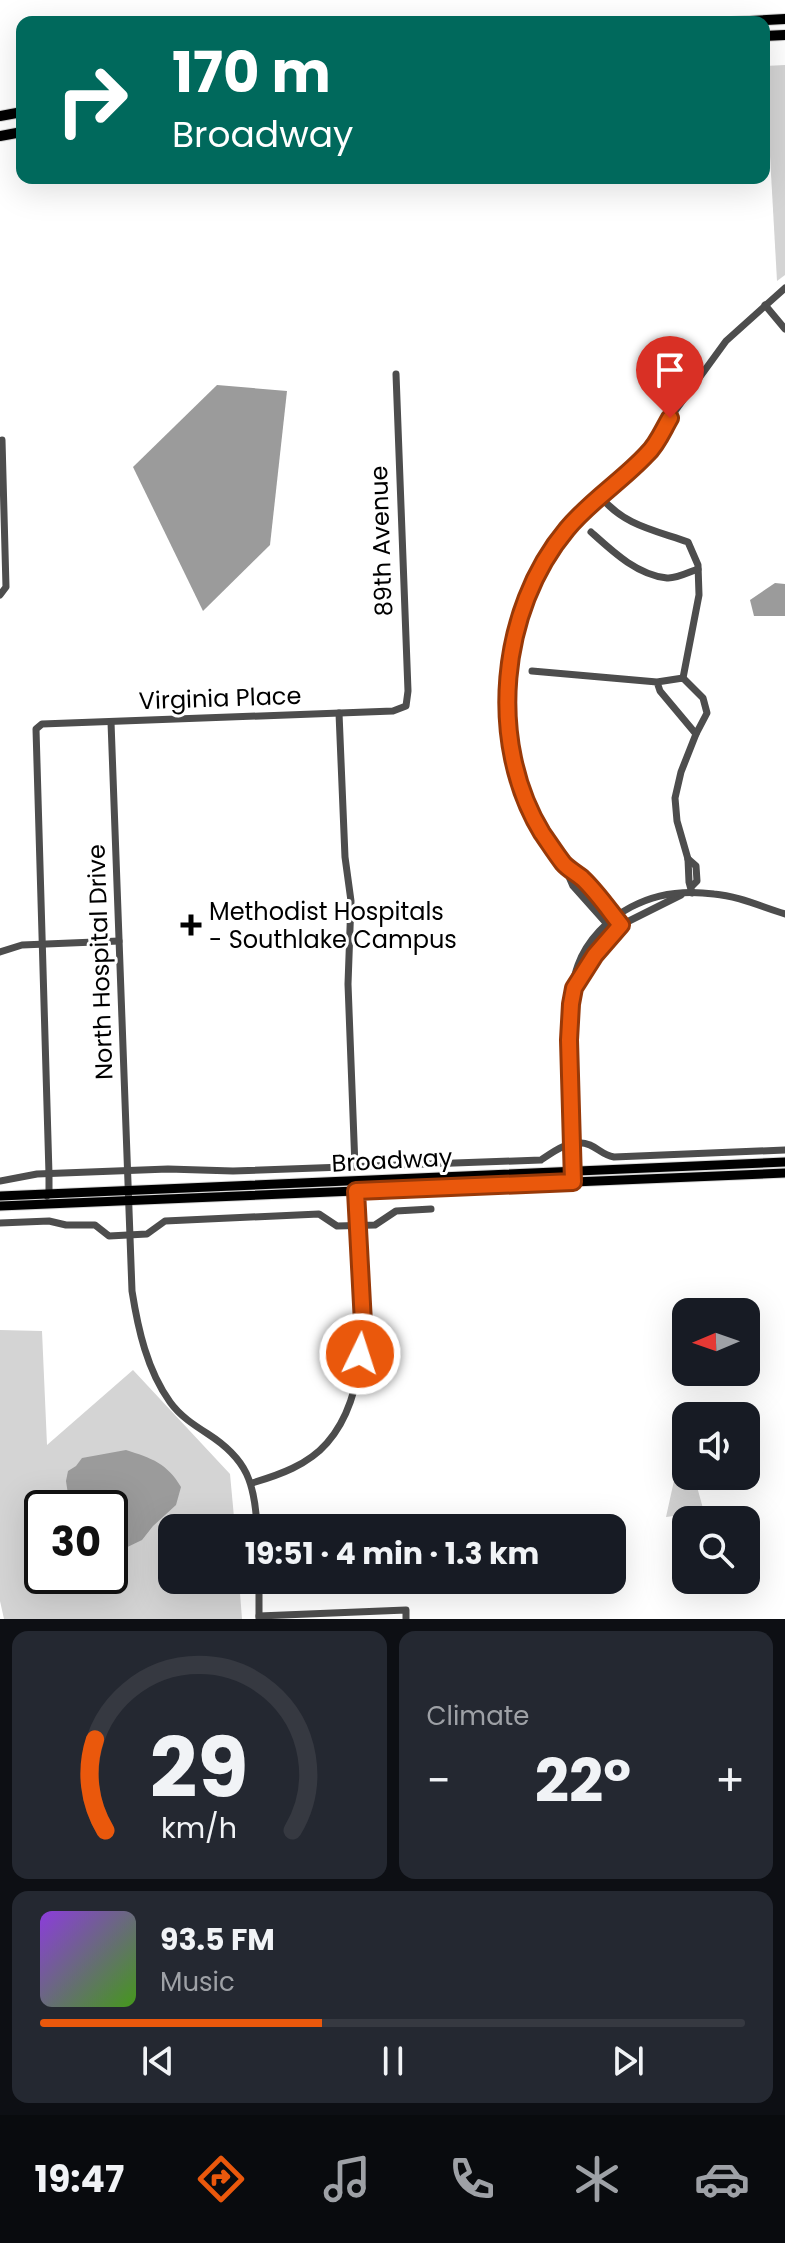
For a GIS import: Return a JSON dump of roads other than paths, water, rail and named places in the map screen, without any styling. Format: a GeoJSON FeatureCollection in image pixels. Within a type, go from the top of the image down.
{"type":"FeatureCollection","features":[{"type":"Feature","properties":{"kind":"main road","name":"Broadway"},"geometry":{"type":"LineString","coordinates":[[0,1196],[356,1191],[785,1162]]}},
{"type":"Feature","properties":{"kind":"main road","name":"Broadway"},"geometry":{"type":"LineString","coordinates":[[0,1206],[128,1196],[573,1177],[785,1173]]}},
{"type":"Feature","properties":{"kind":"street"},"geometry":{"type":"LineString","coordinates":[[614,932],[573,886],[564,865],[542,833],[524,794],[508,728],[507,693],[517,629],[531,588],[565,531],[650,452],[726,341],[785,288]]}},
{"type":"Feature","properties":{"kind":"street"},"geometry":{"type":"LineString","coordinates":[[765,305],[785,329]]}},
{"type":"Feature","properties":{"kind":"street","name":"89th Avenue"},"geometry":{"type":"LineString","coordinates":[[396,374],[408,691],[406,706]]}},
{"type":"Feature","properties":{"kind":"street"},"geometry":{"type":"LineString","coordinates":[[0,595],[6,587],[2,440]]}},
{"type":"Feature","properties":{"kind":"street"},"geometry":{"type":"LineString","coordinates":[[600,496],[612,511],[626,521],[688,542],[698,569],[699,595],[683,678]]}},
{"type":"Feature","properties":{"kind":"street"},"geometry":{"type":"LineString","coordinates":[[591,532],[615,554],[645,571],[670,578],[698,569]]}},
{"type":"Feature","properties":{"kind":"street"},"geometry":{"type":"LineString","coordinates":[[532,671],[657,682],[683,678]]}},
{"type":"Feature","properties":{"kind":"street"},"geometry":{"type":"LineString","coordinates":[[683,678],[703,698],[707,713],[681,772],[675,798],[692,890]]}},
{"type":"Feature","properties":{"kind":"street"},"geometry":{"type":"LineString","coordinates":[[657,682],[660,691],[696,734]]}},
{"type":"Feature","properties":{"kind":"street","name":"Virginia Place"},"geometry":{"type":"LineString","coordinates":[[42,943],[36,729],[42,724],[393,711],[406,706]]}},
{"type":"Feature","properties":{"kind":"street"},"geometry":{"type":"LineString","coordinates":[[339,713],[345,857],[351,912],[348,984],[355,1167]]}},
{"type":"Feature","properties":{"kind":"street","name":"North Hospital Drive"},"geometry":{"type":"LineString","coordinates":[[111,722],[128,1196],[136,1314],[149,1362],[171,1404],[188,1422],[225,1445],[243,1464],[252,1483]]}},
{"type":"Feature","properties":{"kind":"street"},"geometry":{"type":"LineString","coordinates":[[564,865],[582,878],[621,925]]}},
{"type":"Feature","properties":{"kind":"street"},"geometry":{"type":"LineString","coordinates":[[574,988],[621,925],[692,890],[723,895],[785,914]]}},
{"type":"Feature","properties":{"kind":"street"},"geometry":{"type":"LineString","coordinates":[[573,1177],[569,1019],[580,961],[614,917],[658,895],[669,892],[682,894]]}},
{"type":"Feature","properties":{"kind":"street"},"geometry":{"type":"LineString","coordinates":[[0,952],[42,943],[119,941]]}},
{"type":"Feature","properties":{"kind":"street"},"geometry":{"type":"LineString","coordinates":[[33,1205],[49,1194],[42,943]]}},
{"type":"Feature","properties":{"kind":"street"},"geometry":{"type":"LineString","coordinates":[[0,1181],[49,1174],[168,1169],[233,1171],[541,1160],[555,1149],[573,1145],[590,1145],[598,1152],[614,1157],[785,1150]]}},
{"type":"Feature","properties":{"kind":"street"},"geometry":{"type":"LineString","coordinates":[[255,1514],[252,1483],[288,1471],[312,1457],[327,1443],[346,1414],[358,1371],[363,1323],[356,1191]]}},
{"type":"Feature","properties":{"kind":"street"},"geometry":{"type":"LineString","coordinates":[[0,1223],[49,1221],[66,1225],[95,1225],[109,1236],[151,1233],[165,1221],[319,1214],[337,1226],[375,1225],[396,1211],[431,1209]]}},
{"type":"Feature","properties":{"kind":"street"},"geometry":{"type":"LineString","coordinates":[[259,1594],[260,1618],[406,1614]]}},
{"type":"Feature","properties":{"kind":"place","name":"Methodist Hospitals - Southlake Campus"},"geometry":{"type":"Point","coordinates":[191,925]}}]}
